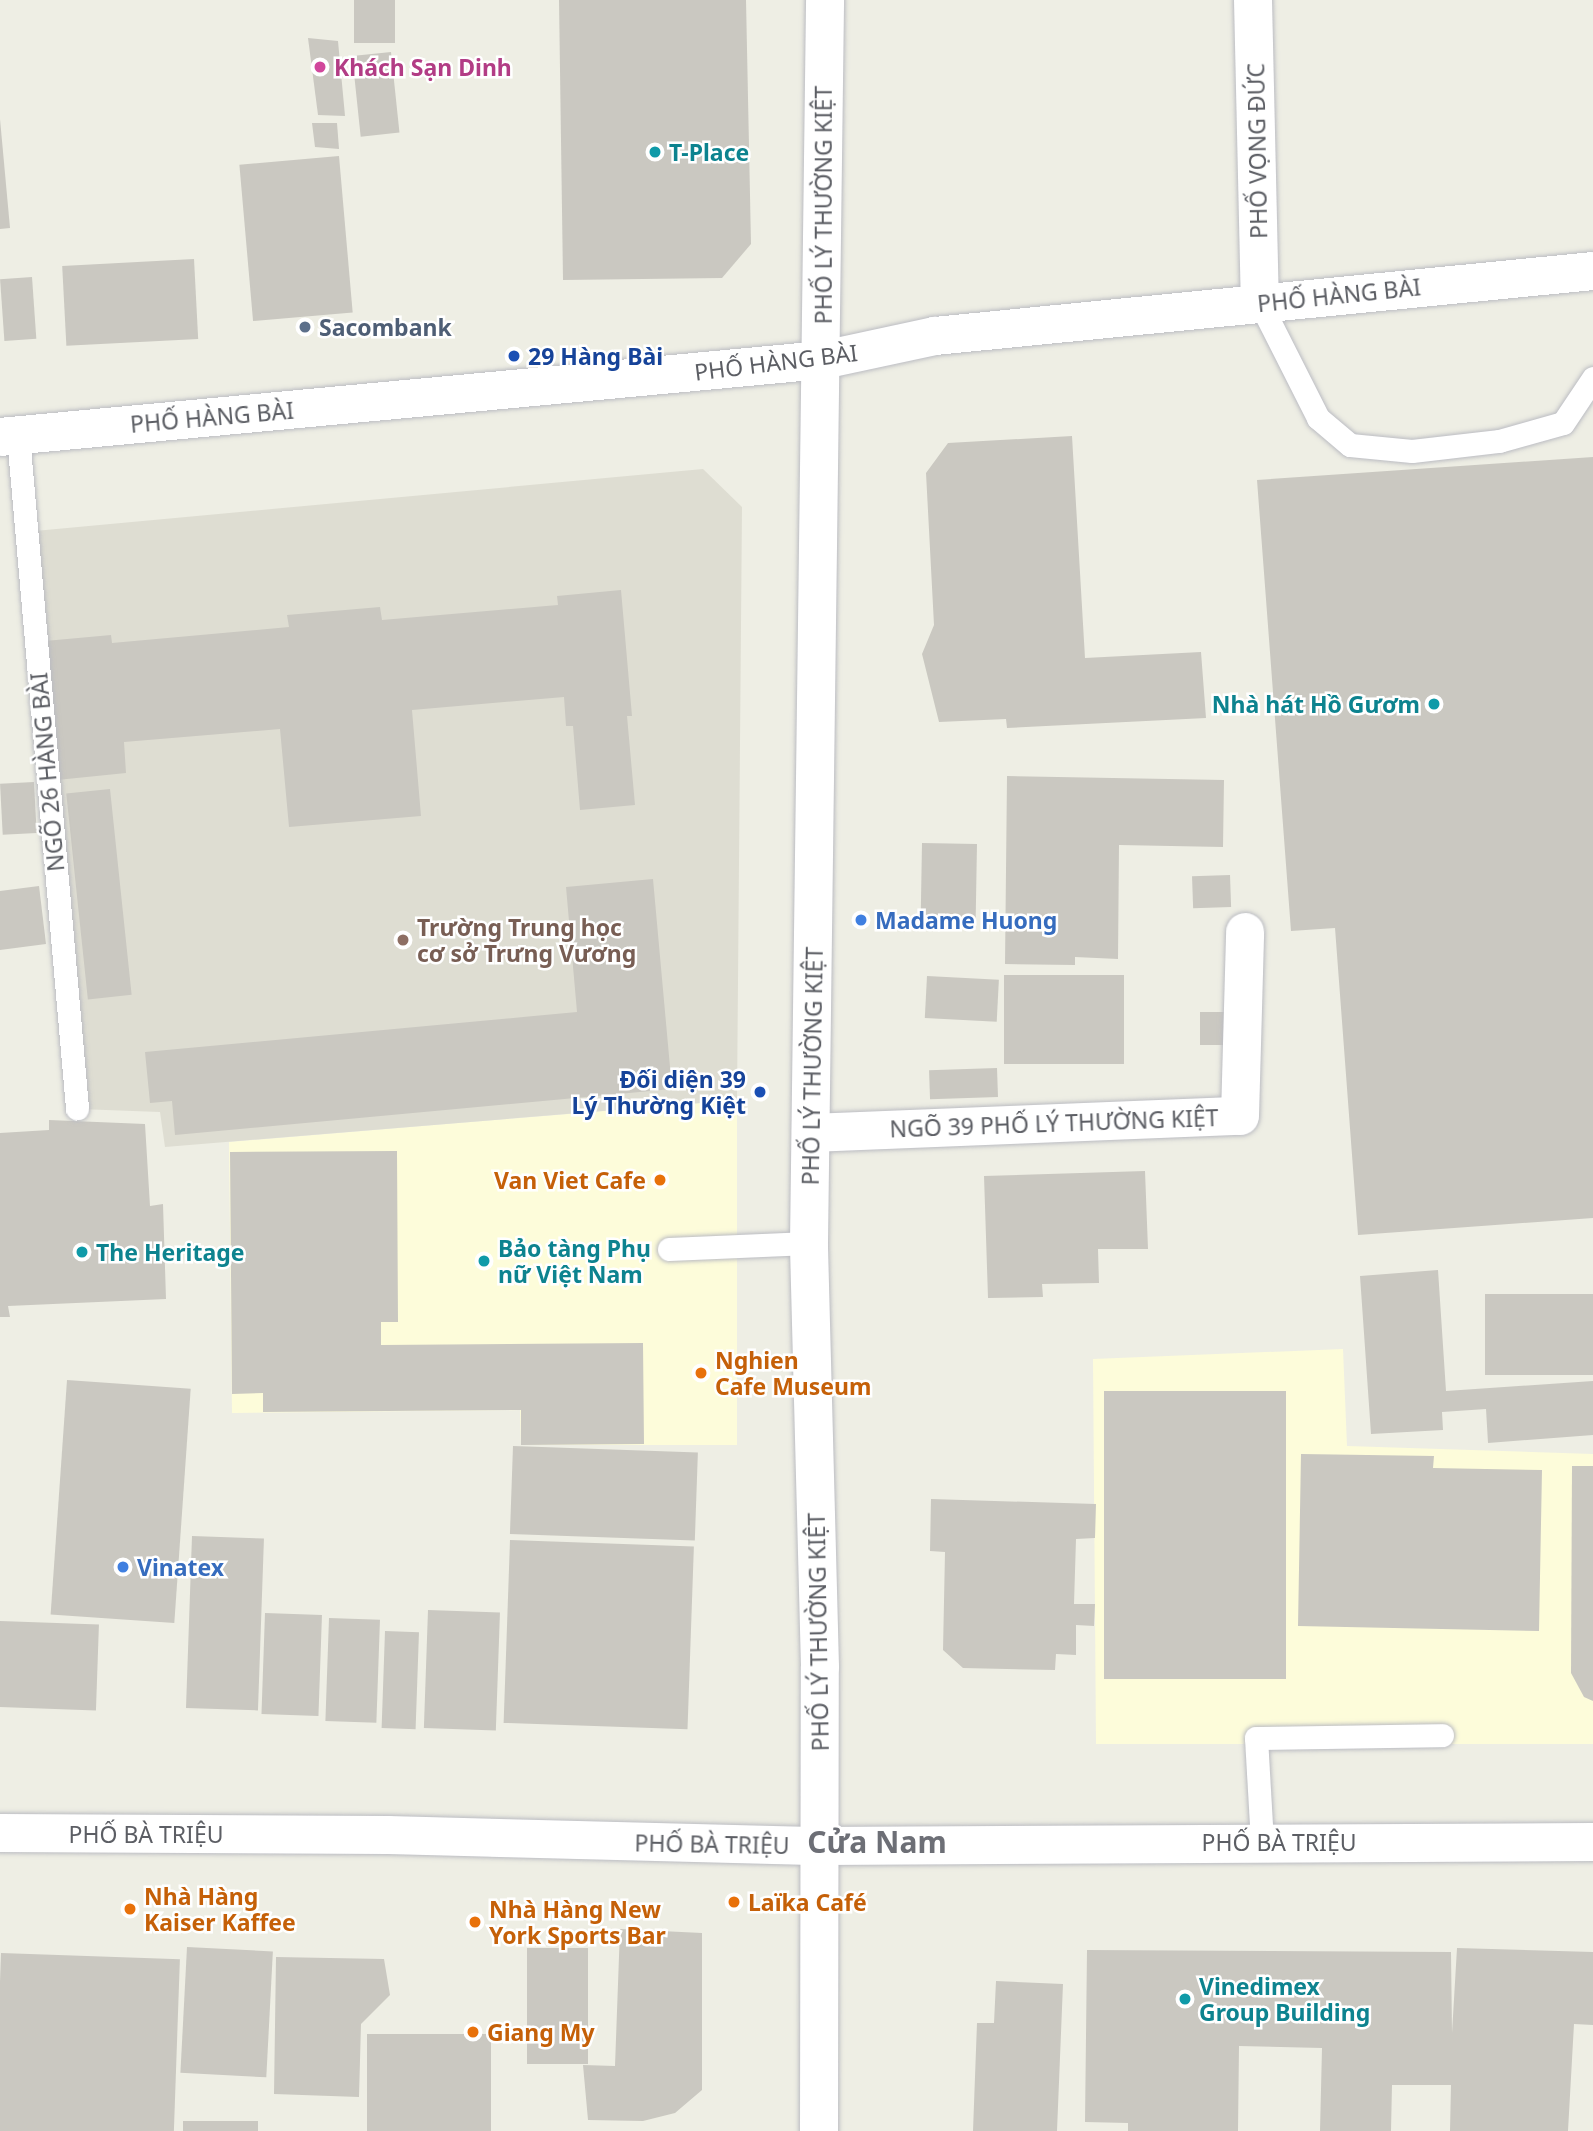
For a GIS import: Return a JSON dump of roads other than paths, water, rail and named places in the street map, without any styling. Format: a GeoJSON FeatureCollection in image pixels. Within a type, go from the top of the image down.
{"type":"FeatureCollection","features":[{"type":"Feature","properties":{"kind":"main road","name":"PHỐ LÝ THƯỜNG KIỆT"},"geometry":{"type":"LineString","coordinates":[[819,2131],[822,1846],[809,1243],[823,360],[825,0]]}},
{"type":"Feature","properties":{"kind":"main road","name":"PHỐ VỌNG ĐỨC"},"geometry":{"type":"LineString","coordinates":[[1253,0],[1260,303]]}},
{"type":"Feature","properties":{"kind":"main road","name":"PHỐ HÀNG BÀI"},"geometry":{"type":"LineString","coordinates":[[9,436],[823,360],[935,336],[1593,271]]}},
{"type":"Feature","properties":{"kind":"main road","name":"NGÕ 39 PHỐ LÝ THƯỜNG KIỆT"},"geometry":{"type":"LineString","coordinates":[[811,1133],[1240,1116],[1245,932]]}},
{"type":"Feature","properties":{"kind":"main road","name":"PHỐ BÀ TRIỆU"},"geometry":{"type":"LineString","coordinates":[[0,1833],[388,1835],[822,1846],[1593,1842]]}},
{"type":"Feature","properties":{"kind":"lane"},"geometry":{"type":"LineString","coordinates":[[1260,303],[1318,418],[1350,445],[1412,451],[1499,441],[1563,423],[1593,378]]}},
{"type":"Feature","properties":{"kind":"lane","name":"NGÕ 26 HÀNG BÀI"},"geometry":{"type":"LineString","coordinates":[[9,436],[77,1108]]}},
{"type":"Feature","properties":{"kind":"lane"},"geometry":{"type":"LineString","coordinates":[[670,1249],[809,1243]]}},
{"type":"Feature","properties":{"kind":"lane"},"geometry":{"type":"LineString","coordinates":[[1262,1842],[1256,1738],[1443,1735]]}},
{"type":"Feature","properties":{"kind":"place","name":"Khách Sạn Dinh"},"geometry":{"type":"Point","coordinates":[320,67]}},
{"type":"Feature","properties":{"kind":"place","name":"T-Place"},"geometry":{"type":"Point","coordinates":[655,152]}},
{"type":"Feature","properties":{"kind":"place","name":"Sacombank"},"geometry":{"type":"Point","coordinates":[305,327]}},
{"type":"Feature","properties":{"kind":"place","name":"29 Hàng Bài"},"geometry":{"type":"Point","coordinates":[514,356]}},
{"type":"Feature","properties":{"kind":"place","name":"Nhà hát Hồ Gươm"},"geometry":{"type":"Point","coordinates":[1434,704]}},
{"type":"Feature","properties":{"kind":"place","name":"Madame Huong"},"geometry":{"type":"Point","coordinates":[861,920]}},
{"type":"Feature","properties":{"kind":"place","name":"Trường Trung học cơ sở Trưng Vương"},"geometry":{"type":"Point","coordinates":[403,940]}},
{"type":"Feature","properties":{"kind":"place","name":"Đối diện 39 Lý Thường Kiệt"},"geometry":{"type":"Point","coordinates":[760,1092]}},
{"type":"Feature","properties":{"kind":"place","name":"Van Viet Cafe"},"geometry":{"type":"Point","coordinates":[660,1180]}},
{"type":"Feature","properties":{"kind":"place","name":"The Heritage"},"geometry":{"type":"Point","coordinates":[82,1252]}},
{"type":"Feature","properties":{"kind":"place","name":"Bảo tàng Phụ nữ Việt Nam"},"geometry":{"type":"Point","coordinates":[484,1261]}},
{"type":"Feature","properties":{"kind":"place","name":"Nghien Cafe Museum"},"geometry":{"type":"Point","coordinates":[701,1373]}},
{"type":"Feature","properties":{"kind":"place","name":"Vinatex"},"geometry":{"type":"Point","coordinates":[123,1567]}},
{"type":"Feature","properties":{"kind":"place","name":"Laïka Café"},"geometry":{"type":"Point","coordinates":[734,1902]}},
{"type":"Feature","properties":{"kind":"place","name":"Nhà Hàng Kaiser Kaffee"},"geometry":{"type":"Point","coordinates":[130,1909]}},
{"type":"Feature","properties":{"kind":"place","name":"Nhà Hàng New York Sports Bar"},"geometry":{"type":"Point","coordinates":[475,1922]}},
{"type":"Feature","properties":{"kind":"place","name":"Vinedimex Group Building"},"geometry":{"type":"Point","coordinates":[1185,1999]}},
{"type":"Feature","properties":{"kind":"place","name":"Giang My"},"geometry":{"type":"Point","coordinates":[473,2032]}},
{"type":"Feature","properties":{"kind":"district","name":"Cửa Nam"},"geometry":{"type":"Point","coordinates":[877,1842]}}]}
